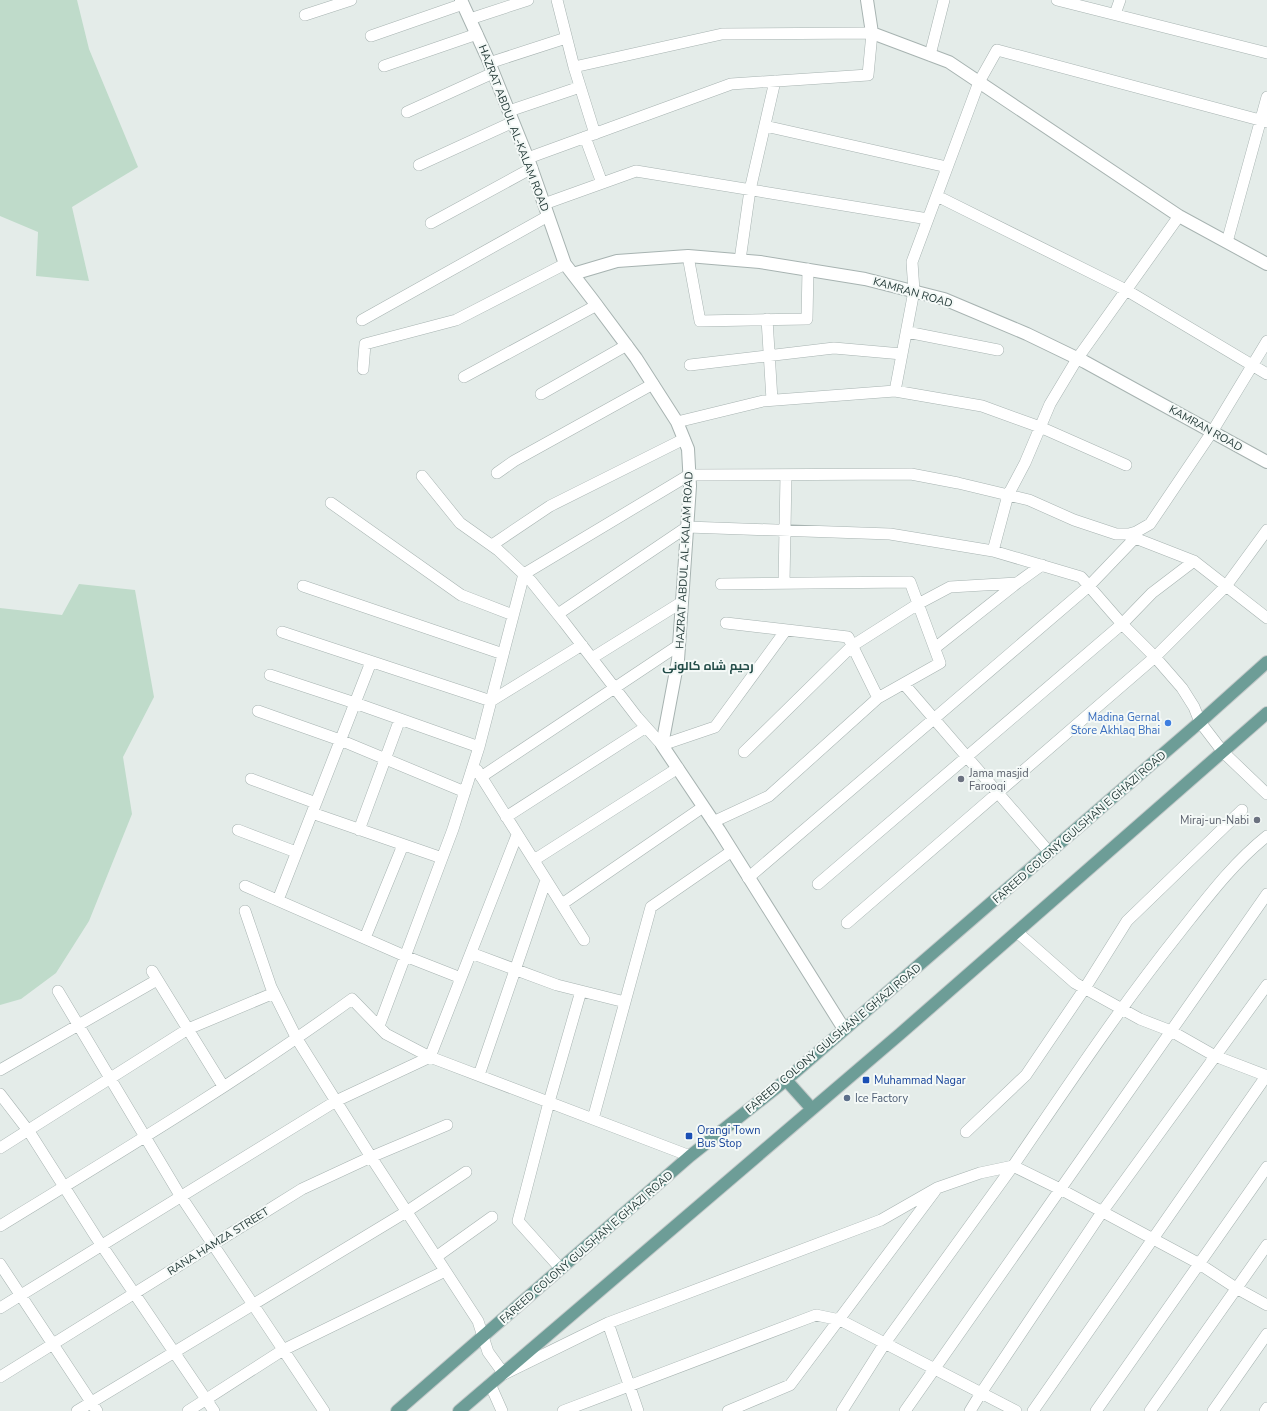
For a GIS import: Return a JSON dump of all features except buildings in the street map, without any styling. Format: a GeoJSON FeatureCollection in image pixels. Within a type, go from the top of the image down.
{"type":"FeatureCollection","features":[{"type":"Feature","properties":{"kind":"main road","name":"FAREED COLONY GULSHAN E GHAZI ROAD"},"geometry":{"type":"LineString","coordinates":[[397,1411],[690,1156],[786,1080],[1200,722],[1267,662]]}},
{"type":"Feature","properties":{"kind":"main road"},"geometry":{"type":"LineString","coordinates":[[459,1411],[504,1374],[1017,932],[1267,713]]}},
{"type":"Feature","properties":{"kind":"main road"},"geometry":{"type":"LineString","coordinates":[[786,1080],[812,1108]]}},
{"type":"Feature","properties":{"kind":"street"},"geometry":{"type":"LineString","coordinates":[[305,15],[351,0]]}},
{"type":"Feature","properties":{"kind":"street"},"geometry":{"type":"LineString","coordinates":[[470,19],[528,0]]}},
{"type":"Feature","properties":{"kind":"street"},"geometry":{"type":"LineString","coordinates":[[557,0],[580,87],[602,183]]}},
{"type":"Feature","properties":{"kind":"street"},"geometry":{"type":"LineString","coordinates":[[431,223],[530,163],[590,135],[731,84],[868,75],[872,33],[867,0]]}},
{"type":"Feature","properties":{"kind":"street"},"geometry":{"type":"LineString","coordinates":[[930,55],[944,0]]}},
{"type":"Feature","properties":{"kind":"street"},"geometry":{"type":"LineString","coordinates":[[1057,0],[1267,53]]}},
{"type":"Feature","properties":{"kind":"street"},"geometry":{"type":"LineString","coordinates":[[1115,14],[1120,0]]}},
{"type":"Feature","properties":{"kind":"street"},"geometry":{"type":"LineString","coordinates":[[371,36],[462,2]]}},
{"type":"Feature","properties":{"kind":"street","name":"HAZRAT ABDUL AL-KALAM ROAD"},"geometry":{"type":"LineString","coordinates":[[462,2],[477,34],[530,163],[565,264],[627,345],[653,384],[677,422],[688,449],[690,486],[678,660],[662,745]]}},
{"type":"Feature","properties":{"kind":"street"},"geometry":{"type":"LineString","coordinates":[[574,67],[722,34],[872,33],[949,62],[1179,216],[1267,264]]}},
{"type":"Feature","properties":{"kind":"street"},"geometry":{"type":"LineString","coordinates":[[384,66],[477,34]]}},
{"type":"Feature","properties":{"kind":"street"},"geometry":{"type":"LineString","coordinates":[[406,112],[491,68],[566,38]]}},
{"type":"Feature","properties":{"kind":"street"},"geometry":{"type":"LineString","coordinates":[[895,392],[914,291],[912,262],[979,82],[997,50],[1264,121]]}},
{"type":"Feature","properties":{"kind":"street"},"geometry":{"type":"LineString","coordinates":[[740,260],[750,190],[775,81]]}},
{"type":"Feature","properties":{"kind":"street"},"geometry":{"type":"LineString","coordinates":[[419,165],[511,117],[580,87]]}},
{"type":"Feature","properties":{"kind":"street"},"geometry":{"type":"LineString","coordinates":[[1227,242],[1264,121],[1267,97]]}},
{"type":"Feature","properties":{"kind":"street"},"geometry":{"type":"LineString","coordinates":[[765,126],[947,167]]}},
{"type":"Feature","properties":{"kind":"street"},"geometry":{"type":"LineString","coordinates":[[362,320],[546,210],[602,183],[636,171],[928,219]]}},
{"type":"Feature","properties":{"kind":"street"},"geometry":{"type":"LineString","coordinates":[[937,196],[1126,290],[1267,374]]}},
{"type":"Feature","properties":{"kind":"street"},"geometry":{"type":"LineString","coordinates":[[993,551],[1008,495],[1025,463],[1050,404],[1077,359],[1179,216]]}},
{"type":"Feature","properties":{"kind":"street"},"geometry":{"type":"LineString","coordinates":[[688,256],[700,321],[807,319],[808,269]]}},
{"type":"Feature","properties":{"kind":"street","name":"KAMRAN ROAD"},"geometry":{"type":"LineString","coordinates":[[573,274],[616,261],[688,256],[740,260],[808,269],[865,279],[944,299],[1028,334],[1267,462]]}},
{"type":"Feature","properties":{"kind":"street"},"geometry":{"type":"LineString","coordinates":[[363,369],[365,344],[456,320],[565,264]]}},
{"type":"Feature","properties":{"kind":"street"},"geometry":{"type":"LineString","coordinates":[[464,377],[597,305]]}},
{"type":"Feature","properties":{"kind":"street"},"geometry":{"type":"LineString","coordinates":[[767,319],[772,400]]}},
{"type":"Feature","properties":{"kind":"street"},"geometry":{"type":"LineString","coordinates":[[906,332],[998,350]]}},
{"type":"Feature","properties":{"kind":"street"},"geometry":{"type":"LineString","coordinates":[[748,878],[1089,586],[1135,535],[1150,524],[1212,432],[1267,341]]}},
{"type":"Feature","properties":{"kind":"street"},"geometry":{"type":"LineString","coordinates":[[541,394],[627,345]]}},
{"type":"Feature","properties":{"kind":"street"},"geometry":{"type":"LineString","coordinates":[[690,365],[834,348],[902,354]]}},
{"type":"Feature","properties":{"kind":"street"},"geometry":{"type":"LineString","coordinates":[[497,473],[514,461],[653,384]]}},
{"type":"Feature","properties":{"kind":"street"},"geometry":{"type":"LineString","coordinates":[[677,422],[763,401],[895,392],[982,406],[1040,428],[1126,465]]}},
{"type":"Feature","properties":{"kind":"street"},"geometry":{"type":"LineString","coordinates":[[492,545],[550,506],[684,439]]}},
{"type":"Feature","properties":{"kind":"street"},"geometry":{"type":"LineString","coordinates":[[379,1026],[442,858],[474,765],[524,574],[689,475],[911,474],[958,483],[1029,500],[1074,520],[1116,534],[1135,535],[1194,561],[1267,618]]}},
{"type":"Feature","properties":{"kind":"street"},"geometry":{"type":"LineString","coordinates":[[784,583],[786,475]]}},
{"type":"Feature","properties":{"kind":"street"},"geometry":{"type":"LineString","coordinates":[[422,476],[460,524],[492,545],[524,574],[558,614],[615,688],[662,745],[732,851],[844,1029]]}},
{"type":"Feature","properties":{"kind":"street"},"geometry":{"type":"LineString","coordinates":[[331,503],[462,595],[513,615]]}},
{"type":"Feature","properties":{"kind":"street"},"geometry":{"type":"LineString","coordinates":[[558,614],[687,527],[890,534],[993,551],[1081,577],[1122,624],[1155,657],[1182,688],[1194,707],[1200,722],[1223,752],[1267,794]]}},
{"type":"Feature","properties":{"kind":"street"},"geometry":{"type":"LineString","coordinates":[[847,923],[1155,657],[1226,586],[1267,530]]}},
{"type":"Feature","properties":{"kind":"street"},"geometry":{"type":"LineString","coordinates":[[818,884],[1122,624],[1152,593],[1194,561]]}},
{"type":"Feature","properties":{"kind":"street"},"geometry":{"type":"LineString","coordinates":[[935,648],[1042,565]]}},
{"type":"Feature","properties":{"kind":"street"},"geometry":{"type":"LineString","coordinates":[[713,822],[769,796],[878,698],[940,663],[910,582],[721,584]]}},
{"type":"Feature","properties":{"kind":"street"},"geometry":{"type":"LineString","coordinates":[[744,752],[852,646],[918,604],[950,587],[1017,583]]}},
{"type":"Feature","properties":{"kind":"street"},"geometry":{"type":"LineString","coordinates":[[303,586],[503,654]]}},
{"type":"Feature","properties":{"kind":"street"},"geometry":{"type":"LineString","coordinates":[[592,658],[682,602]]}},
{"type":"Feature","properties":{"kind":"street"},"geometry":{"type":"LineString","coordinates":[[726,622],[848,637],[878,698]]}},
{"type":"Feature","properties":{"kind":"street"},"geometry":{"type":"LineString","coordinates":[[662,745],[715,727],[786,630]]}},
{"type":"Feature","properties":{"kind":"street"},"geometry":{"type":"LineString","coordinates":[[282,632],[491,701],[582,645]]}},
{"type":"Feature","properties":{"kind":"street"},"geometry":{"type":"LineString","coordinates":[[481,777],[679,645]]}},
{"type":"Feature","properties":{"kind":"street"},"geometry":{"type":"LineString","coordinates":[[278,900],[371,662]]}},
{"type":"Feature","properties":{"kind":"street"},"geometry":{"type":"LineString","coordinates":[[270,675],[355,703],[479,747]]}},
{"type":"Feature","properties":{"kind":"street"},"geometry":{"type":"LineString","coordinates":[[904,684],[1049,852]]}},
{"type":"Feature","properties":{"kind":"street"},"geometry":{"type":"LineString","coordinates":[[258,711],[340,740],[465,792]]}},
{"type":"Feature","properties":{"kind":"street"},"geometry":{"type":"LineString","coordinates":[[359,830],[400,719]]}},
{"type":"Feature","properties":{"kind":"street"},"geometry":{"type":"LineString","coordinates":[[506,817],[646,727]]}},
{"type":"Feature","properties":{"kind":"street"},"geometry":{"type":"LineString","coordinates":[[474,765],[584,940]]}},
{"type":"Feature","properties":{"kind":"street"},"geometry":{"type":"LineString","coordinates":[[534,860],[678,768]]}},
{"type":"Feature","properties":{"kind":"street"},"geometry":{"type":"LineString","coordinates":[[252,779],[359,830],[442,858]]}},
{"type":"Feature","properties":{"kind":"street"},"geometry":{"type":"LineString","coordinates":[[562,904],[703,807]]}},
{"type":"Feature","properties":{"kind":"street"},"geometry":{"type":"LineString","coordinates":[[966,1132],[1026,1075],[1085,988],[1127,921],[1242,810]]}},
{"type":"Feature","properties":{"kind":"street"},"geometry":{"type":"LineString","coordinates":[[238,830],[296,852]]}},
{"type":"Feature","properties":{"kind":"street"},"geometry":{"type":"LineString","coordinates":[[0,1308],[336,1101],[430,1057],[517,835]]}},
{"type":"Feature","properties":{"kind":"street"},"geometry":{"type":"LineString","coordinates":[[842,1411],[886,1344],[1013,1166],[1122,1008],[1218,884],[1256,845],[1267,836]]}},
{"type":"Feature","properties":{"kind":"street"},"geometry":{"type":"LineString","coordinates":[[365,938],[403,845]]}},
{"type":"Feature","properties":{"kind":"street"},"geometry":{"type":"LineString","coordinates":[[593,1119],[651,907],[732,851]]}},
{"type":"Feature","properties":{"kind":"street"},"geometry":{"type":"LineString","coordinates":[[478,1075],[546,880]]}},
{"type":"Feature","properties":{"kind":"street"},"geometry":{"type":"LineString","coordinates":[[245,886],[406,956],[461,978]]}},
{"type":"Feature","properties":{"kind":"street"},"geometry":{"type":"LineString","coordinates":[[905,1411],[933,1368],[1267,894]]}},
{"type":"Feature","properties":{"kind":"street"},"geometry":{"type":"LineString","coordinates":[[245,911],[274,993],[297,1039],[406,1212],[478,1321],[482,1338],[488,1352],[504,1374],[608,1323],[881,1220],[937,1188],[980,1173],[1013,1166],[1060,1189],[1198,1263],[1236,1288],[1267,1305]]}},
{"type":"Feature","properties":{"kind":"street"},"geometry":{"type":"LineString","coordinates":[[1017,932],[1076,983],[1140,1018],[1171,1031],[1215,1056],[1267,1076],[1034,1411]]}},
{"type":"Feature","properties":{"kind":"street"},"geometry":{"type":"LineString","coordinates":[[471,952],[557,985],[624,1002]]}},
{"type":"Feature","properties":{"kind":"street"},"geometry":{"type":"LineString","coordinates":[[0,1070],[79,1025],[155,976],[223,1086]]}},
{"type":"Feature","properties":{"kind":"street"},"geometry":{"type":"LineString","coordinates":[[970,1411],[1102,1212],[1267,985]]}},
{"type":"Feature","properties":{"kind":"street"},"geometry":{"type":"LineString","coordinates":[[58,991],[181,1196],[324,1411]]}},
{"type":"Feature","properties":{"kind":"street"},"geometry":{"type":"LineString","coordinates":[[561,1269],[518,1221],[549,1102],[581,991]]}},
{"type":"Feature","properties":{"kind":"street"},"geometry":{"type":"LineString","coordinates":[[0,1148],[188,1029],[274,993]]}},
{"type":"Feature","properties":{"kind":"street"},"geometry":{"type":"LineString","coordinates":[[0,1226],[297,1039],[352,999],[386,1034],[430,1057],[690,1156]]}},
{"type":"Feature","properties":{"kind":"street"},"geometry":{"type":"LineString","coordinates":[[0,1094],[28,1130],[102,1245],[214,1411]]}},
{"type":"Feature","properties":{"kind":"street","name":"RANA HAMZA STREET"},"geometry":{"type":"LineString","coordinates":[[0,1377],[302,1189],[371,1157],[447,1125]]}},
{"type":"Feature","properties":{"kind":"street"},"geometry":{"type":"LineString","coordinates":[[1096,1411],[1198,1263],[1267,1167]]}},
{"type":"Feature","properties":{"kind":"street"},"geometry":{"type":"LineString","coordinates":[[77,1411],[94,1407],[174,1352],[406,1212],[466,1172]]}},
{"type":"Feature","properties":{"kind":"street"},"geometry":{"type":"LineString","coordinates":[[728,1411],[790,1385],[840,1320],[937,1188]]}},
{"type":"Feature","properties":{"kind":"street"},"geometry":{"type":"LineString","coordinates":[[436,1257],[492,1216]]}},
{"type":"Feature","properties":{"kind":"street"},"geometry":{"type":"LineString","coordinates":[[1150,1411],[1267,1245]]}},
{"type":"Feature","properties":{"kind":"street"},"geometry":{"type":"LineString","coordinates":[[0,1264],[94,1407]]}},
{"type":"Feature","properties":{"kind":"street"},"geometry":{"type":"LineString","coordinates":[[188,1411],[283,1350],[445,1270]]}},
{"type":"Feature","properties":{"kind":"street"},"geometry":{"type":"LineString","coordinates":[[563,1411],[816,1315],[840,1320],[1016,1411]]}},
{"type":"Feature","properties":{"kind":"street"},"geometry":{"type":"LineString","coordinates":[[608,1323],[638,1411]]}},
{"type":"Feature","properties":{"kind":"street"},"geometry":{"type":"LineString","coordinates":[[1213,1411],[1267,1334]]}},
{"type":"Feature","properties":{"kind":"street"},"geometry":{"type":"LineString","coordinates":[[490,1384],[502,1411]]}},
{"type":"Feature","properties":{"kind":"green space"},"geometry":{"type":"Polygon","coordinates":[[[0,0],[77,0],[89,49],[138,167],[72,207],[89,281],[36,276],[38,232],[0,216],[0,0]]]}},
{"type":"Feature","properties":{"kind":"green space"},"geometry":{"type":"Polygon","coordinates":[[[79,584],[135,590],[154,697],[123,757],[132,814],[89,921],[56,973],[21,999],[0,1005],[0,608],[62,615],[79,584]]]}},
{"type":"Feature","properties":{"kind":"place","name":"Madina Gernal Store Akhlaq Bhai"},"geometry":{"type":"Point","coordinates":[1168,723]}},
{"type":"Feature","properties":{"kind":"place","name":"Jama masjid Farooqi"},"geometry":{"type":"Point","coordinates":[961,779]}},
{"type":"Feature","properties":{"kind":"place","name":"Miraj-un-Nabi"},"geometry":{"type":"Point","coordinates":[1257,820]}},
{"type":"Feature","properties":{"kind":"place","name":"Muhammad Nagar"},"geometry":{"type":"Point","coordinates":[866,1080]}},
{"type":"Feature","properties":{"kind":"place","name":"Ice Factory"},"geometry":{"type":"Point","coordinates":[847,1098]}},
{"type":"Feature","properties":{"kind":"place","name":"Orangi Town Bus Stop"},"geometry":{"type":"Point","coordinates":[689,1136]}},
{"type":"Feature","properties":{"kind":"district","name":"رحیم شاہ کالونی"},"geometry":{"type":"Point","coordinates":[708,666]}}]}
